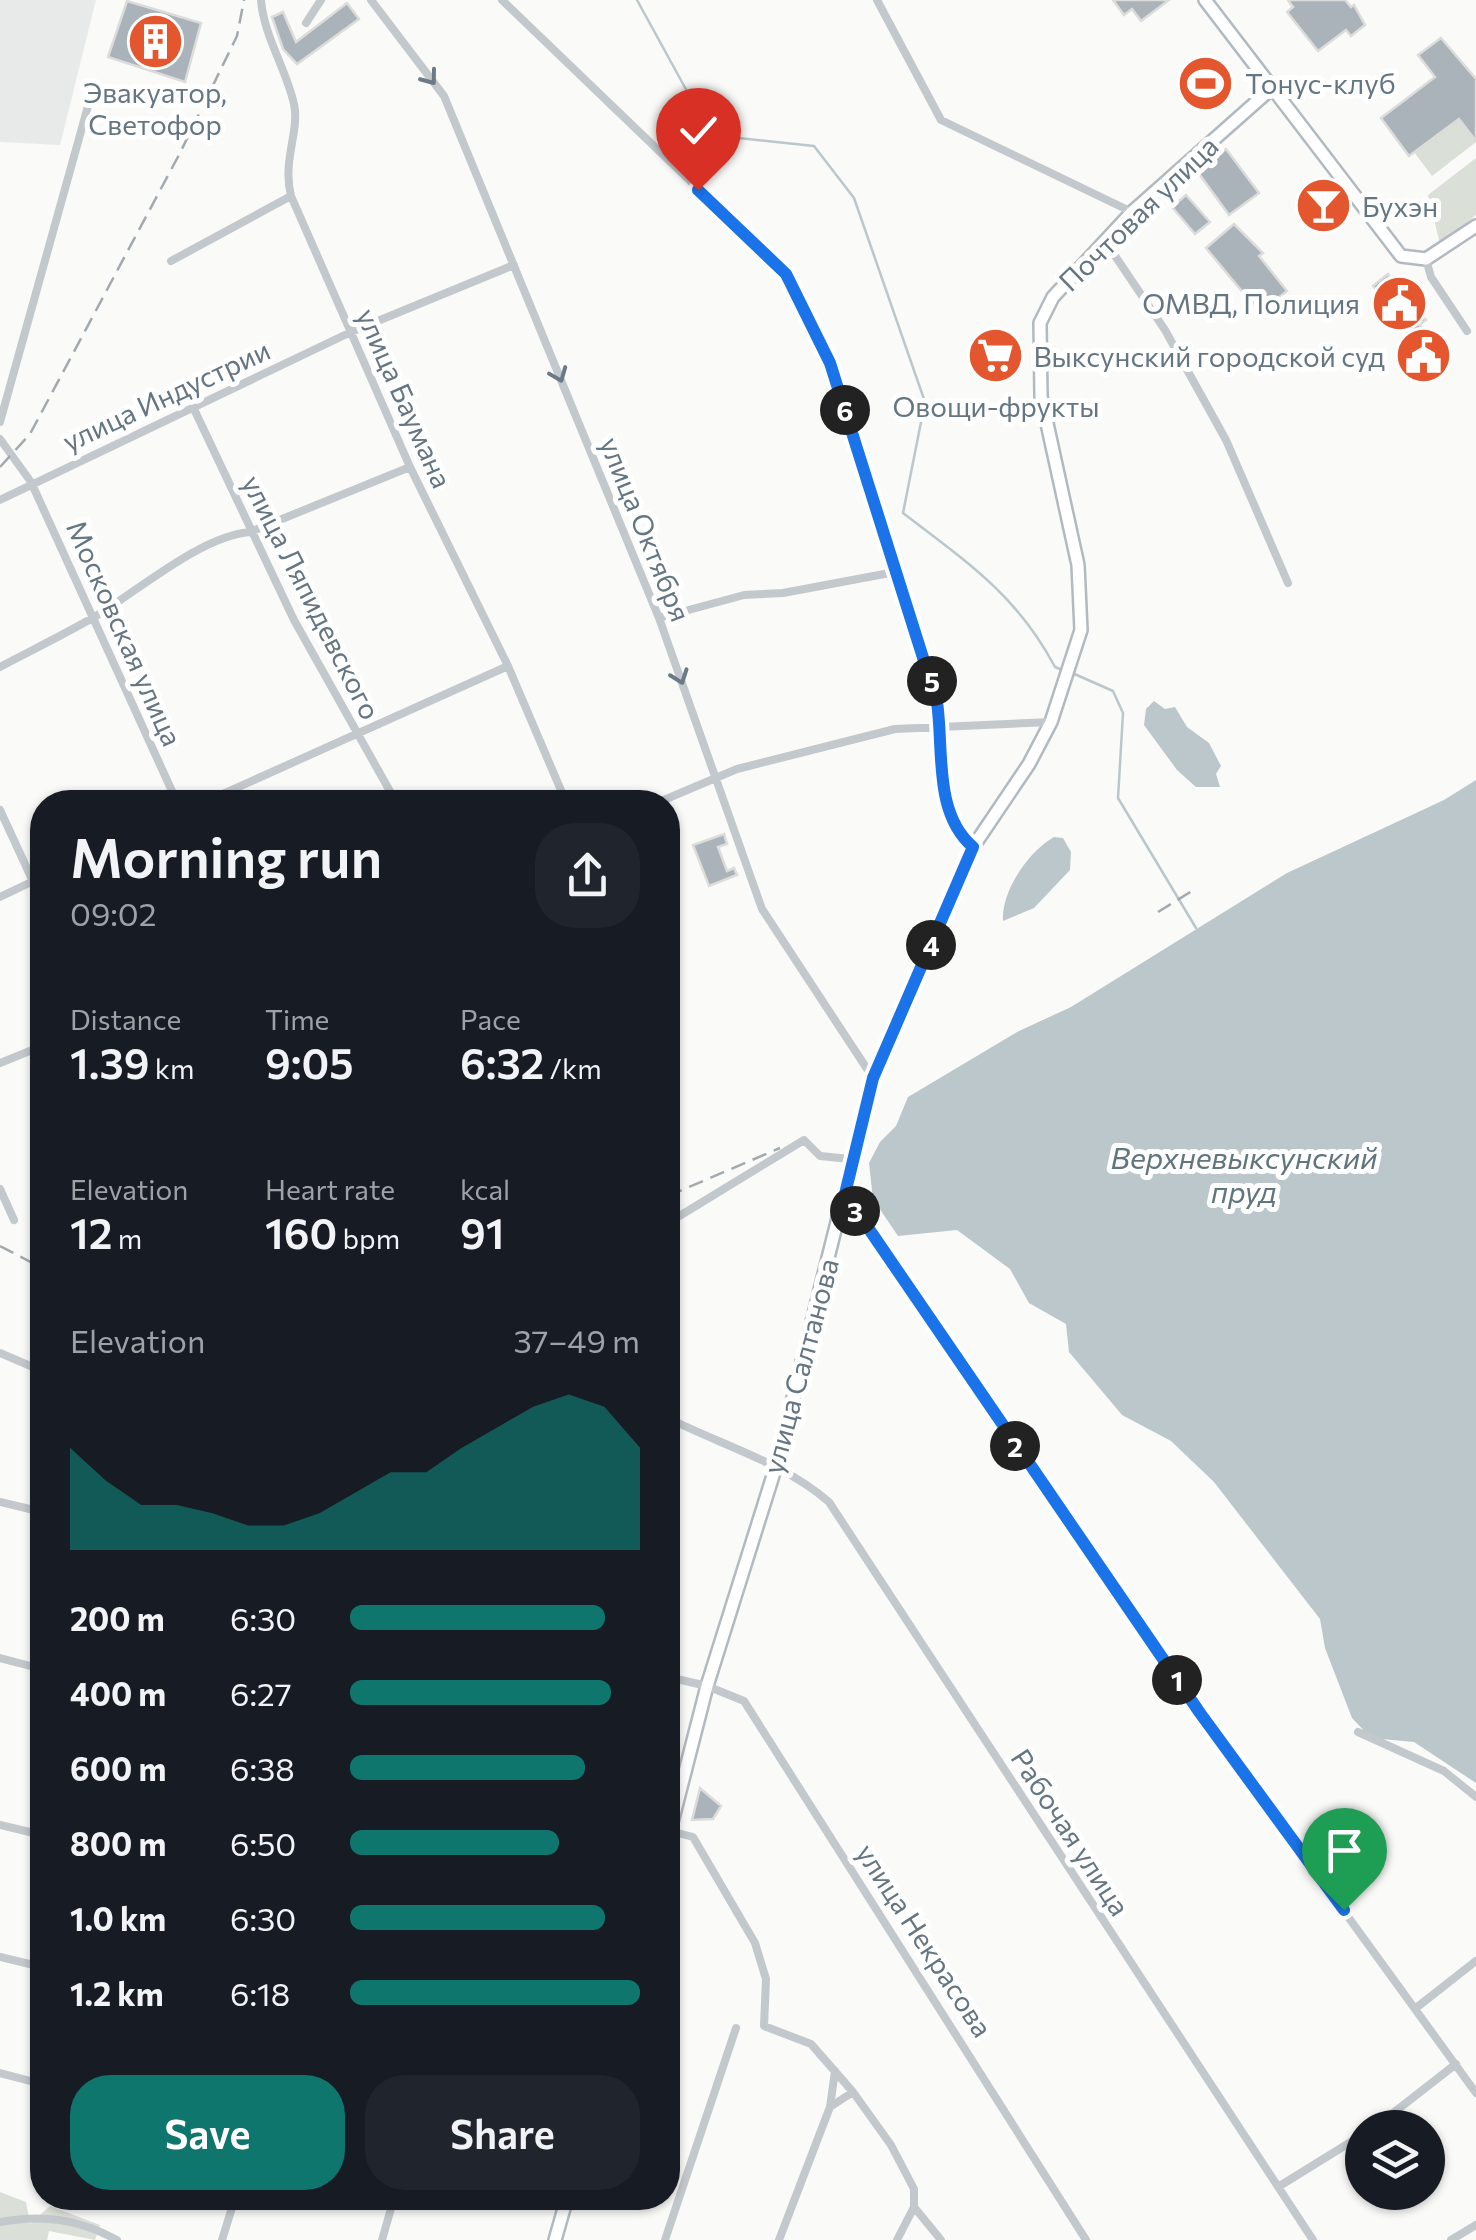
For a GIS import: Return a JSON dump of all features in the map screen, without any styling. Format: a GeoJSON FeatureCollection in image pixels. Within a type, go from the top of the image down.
{"type":"FeatureCollection","features":[{"type":"Feature","properties":{"kind":"main road"},"geometry":{"type":"LineString","coordinates":[[1206,0],[1392,248],[1408,259],[1426,259],[1476,226]]}},
{"type":"Feature","properties":{"kind":"main road","name":"Почтовая улица"},"geometry":{"type":"LineString","coordinates":[[1062,691],[1082,620],[1081,589],[1041,396],[1038,335],[1053,297],[1132,212],[1272,88]]}},
{"type":"Feature","properties":{"kind":"main road","name":"улица Салтанова"},"geometry":{"type":"LineString","coordinates":[[680,1790],[776,1466],[873,1078],[973,847],[1052,722],[1062,691]]}},
{"type":"Feature","properties":{"kind":"main road"},"geometry":{"type":"LineString","coordinates":[[555,2240],[564,2210]]}},
{"type":"Feature","properties":{"kind":"street","name":"улица Баумана"},"geometry":{"type":"LineString","coordinates":[[261,0],[262,19],[296,108],[286,157],[291,196],[410,467],[508,666],[561,790]]}},
{"type":"Feature","properties":{"kind":"street"},"geometry":{"type":"LineString","coordinates":[[306,23],[321,0]]}},
{"type":"Feature","properties":{"kind":"street","name":"улица Октября"},"geometry":{"type":"LineString","coordinates":[[371,0],[444,96],[659,618],[762,909],[873,1078]]}},
{"type":"Feature","properties":{"kind":"street"},"geometry":{"type":"LineString","coordinates":[[502,0],[786,274],[830,363],[930,676],[952,820],[956,832],[973,847]]}},
{"type":"Feature","properties":{"kind":"street"},"geometry":{"type":"LineString","coordinates":[[877,0],[941,120],[1132,212]]}},
{"type":"Feature","properties":{"kind":"street"},"geometry":{"type":"LineString","coordinates":[[0,422],[90,99]]}},
{"type":"Feature","properties":{"kind":"street"},"geometry":{"type":"LineString","coordinates":[[171,261],[291,196]]}},
{"type":"Feature","properties":{"kind":"street"},"geometry":{"type":"LineString","coordinates":[[1105,241],[1164,330],[1226,440],[1288,583]]}},
{"type":"Feature","properties":{"kind":"street"},"geometry":{"type":"LineString","coordinates":[[1426,259],[1431,277],[1467,331]]}},
{"type":"Feature","properties":{"kind":"street","name":"улица Индустрии"},"geometry":{"type":"LineString","coordinates":[[0,500],[351,332],[514,265]]}},
{"type":"Feature","properties":{"kind":"street","name":"улица Ляпидевского"},"geometry":{"type":"LineString","coordinates":[[194,409],[250,532],[389,790]]}},
{"type":"Feature","properties":{"kind":"street","name":"Московская улица"},"geometry":{"type":"LineString","coordinates":[[0,439],[31,482],[96,616],[172,790]]}},
{"type":"Feature","properties":{"kind":"street"},"geometry":{"type":"LineString","coordinates":[[0,667],[96,616],[180,560],[236,534],[250,532],[410,467]]}},
{"type":"Feature","properties":{"kind":"street"},"geometry":{"type":"LineString","coordinates":[[659,618],[744,594],[783,593],[895,572]]}},
{"type":"Feature","properties":{"kind":"street"},"geometry":{"type":"LineString","coordinates":[[233,790],[359,737],[508,666]]}},
{"type":"Feature","properties":{"kind":"street"},"geometry":{"type":"LineString","coordinates":[[680,793],[717,776],[846,740],[940,724],[1052,722]]}},
{"type":"Feature","properties":{"kind":"street"},"geometry":{"type":"LineString","coordinates":[[0,810],[30,864]]}},
{"type":"Feature","properties":{"kind":"street"},"geometry":{"type":"LineString","coordinates":[[0,897],[30,883]]}},
{"type":"Feature","properties":{"kind":"street"},"geometry":{"type":"LineString","coordinates":[[0,1063],[30,1051]]}},
{"type":"Feature","properties":{"kind":"street"},"geometry":{"type":"LineString","coordinates":[[680,1216],[804,1140],[820,1156],[850,1159]]}},
{"type":"Feature","properties":{"kind":"street"},"geometry":{"type":"LineString","coordinates":[[0,1189],[14,1220]]}},
{"type":"Feature","properties":{"kind":"street"},"geometry":{"type":"LineString","coordinates":[[845,1194],[1189,1697],[1476,2093]]}},
{"type":"Feature","properties":{"kind":"street"},"geometry":{"type":"LineString","coordinates":[[0,1353],[30,1366]]}},
{"type":"Feature","properties":{"kind":"street","name":"Рабочая улица"},"geometry":{"type":"LineString","coordinates":[[680,1423],[776,1466],[829,1502],[1313,2240]]}},
{"type":"Feature","properties":{"kind":"street"},"geometry":{"type":"LineString","coordinates":[[0,1502],[30,1509]]}},
{"type":"Feature","properties":{"kind":"street"},"geometry":{"type":"LineString","coordinates":[[0,1658],[30,1666]]}},
{"type":"Feature","properties":{"kind":"street","name":"улица Некрасова"},"geometry":{"type":"LineString","coordinates":[[680,1680],[744,1701],[1086,2240]]}},
{"type":"Feature","properties":{"kind":"street"},"geometry":{"type":"LineString","coordinates":[[1358,1732],[1383,1747],[1407,1752],[1444,1770],[1476,1797]]}},
{"type":"Feature","properties":{"kind":"street"},"geometry":{"type":"LineString","coordinates":[[0,1825],[30,1832]]}},
{"type":"Feature","properties":{"kind":"street"},"geometry":{"type":"LineString","coordinates":[[680,1836],[692,1837],[754,1944],[766,1979],[764,2026],[810,2044],[853,2092],[908,2174],[914,2208],[940,2240]]}},
{"type":"Feature","properties":{"kind":"street"},"geometry":{"type":"LineString","coordinates":[[0,1956],[30,1964]]}},
{"type":"Feature","properties":{"kind":"street"},"geometry":{"type":"LineString","coordinates":[[1416,2008],[1476,1961]]}},
{"type":"Feature","properties":{"kind":"street"},"geometry":{"type":"LineString","coordinates":[[680,2193],[736,2028]]}},
{"type":"Feature","properties":{"kind":"street"},"geometry":{"type":"LineString","coordinates":[[1397,2110],[1456,2064]]}},
{"type":"Feature","properties":{"kind":"street"},"geometry":{"type":"LineString","coordinates":[[779,2240],[830,2107],[835,2071]]}},
{"type":"Feature","properties":{"kind":"street"},"geometry":{"type":"LineString","coordinates":[[0,2073],[30,2081]]}},
{"type":"Feature","properties":{"kind":"street"},"geometry":{"type":"LineString","coordinates":[[830,2107],[853,2092]]}},
{"type":"Feature","properties":{"kind":"street"},"geometry":{"type":"LineString","coordinates":[[1278,2187],[1345,2146]]}},
{"type":"Feature","properties":{"kind":"street"},"geometry":{"type":"LineString","coordinates":[[897,2240],[914,2208]]}},
{"type":"Feature","properties":{"kind":"street"},"geometry":{"type":"LineString","coordinates":[[222,2240],[231,2210]]}},
{"type":"Feature","properties":{"kind":"street"},"geometry":{"type":"LineString","coordinates":[[382,2240],[391,2210]]}},
{"type":"Feature","properties":{"kind":"street"},"geometry":{"type":"LineString","coordinates":[[664,2240],[674,2210]]}},
{"type":"Feature","properties":{"kind":"street"},"geometry":{"type":"LineString","coordinates":[[0,2222],[28,2217],[68,2220],[117,2240]]}},
{"type":"Feature","properties":{"kind":"street"},"geometry":{"type":"LineString","coordinates":[[1451,2240],[1476,2225]]}},
{"type":"Feature","properties":{"kind":"shaded area"},"geometry":{"type":"Polygon","coordinates":[[[0,0],[96,0],[60,145],[0,142],[0,0]]]}},
{"type":"Feature","properties":{"kind":"shaded area"},"geometry":{"type":"Polygon","coordinates":[[[1459,119],[1476,142],[1432,176],[1414,152],[1459,119]]]}},
{"type":"Feature","properties":{"kind":"shaded area"},"geometry":{"type":"Polygon","coordinates":[[[1476,158],[1476,215],[1440,244],[1428,195],[1476,158]]]}},
{"type":"Feature","properties":{"kind":"shaded area"},"geometry":{"type":"Polygon","coordinates":[[[0,2192],[26,2202],[30,2224],[46,2210],[61,2210],[100,2225],[95,2240],[49,2231],[47,2240],[0,2240],[0,2192]]]}},
{"type":"Feature","properties":{"kind":"water"},"geometry":{"type":"Polygon","coordinates":[[[1154,701],[1165,709],[1175,707],[1187,727],[1209,743],[1221,766],[1216,774],[1220,787],[1196,787],[1177,770],[1144,725],[1146,709],[1154,701]]]}},
{"type":"Feature","properties":{"kind":"water","name":"Верхневыксунский пруд"},"geometry":{"type":"Polygon","coordinates":[[[1476,780],[1476,1783],[1414,1742],[1371,1738],[1352,1718],[1325,1648],[1320,1619],[1214,1482],[1171,1441],[1122,1415],[1069,1352],[1066,1324],[1029,1303],[1010,1269],[957,1230],[898,1236],[873,1199],[869,1163],[880,1142],[896,1126],[908,1097],[1019,1031],[1071,1007],[1287,873],[1444,800],[1476,780]]]}},
{"type":"Feature","properties":{"kind":"water"},"geometry":{"type":"Polygon","coordinates":[[[1054,837],[1063,838],[1071,852],[1070,870],[1034,908],[1003,921],[1007,897],[1018,873],[1054,837]]]}},
{"type":"Feature","properties":{"kind":"building"},"geometry":{"type":"Polygon","coordinates":[[[1113,0],[1169,0],[1141,21],[1132,9],[1124,15],[1113,0]]]}},
{"type":"Feature","properties":{"kind":"building"},"geometry":{"type":"Polygon","coordinates":[[[1288,0],[1345,0],[1351,7],[1354,5],[1365,25],[1351,36],[1346,30],[1318,51],[1287,12],[1293,7],[1288,0]]]}},
{"type":"Feature","properties":{"kind":"building","name":"Эвакуатор, Светофор"},"geometry":{"type":"Polygon","coordinates":[[[127,1],[201,23],[185,82],[108,57],[127,1]]]}},
{"type":"Feature","properties":{"kind":"building"},"geometry":{"type":"Polygon","coordinates":[[[347,3],[359,19],[297,64],[283,49],[272,17],[283,12],[296,42],[347,3]]]}},
{"type":"Feature","properties":{"kind":"building"},"geometry":{"type":"Polygon","coordinates":[[[1441,38],[1476,79],[1476,141],[1459,119],[1409,156],[1381,118],[1435,77],[1418,55],[1441,38]]]}},
{"type":"Feature","properties":{"kind":"building"},"geometry":{"type":"Polygon","coordinates":[[[1226,149],[1259,193],[1229,215],[1197,171],[1226,149]]]}},
{"type":"Feature","properties":{"kind":"building"},"geometry":{"type":"Polygon","coordinates":[[[1186,195],[1210,222],[1195,234],[1172,207],[1186,195]]]}},
{"type":"Feature","properties":{"kind":"building"},"geometry":{"type":"Polygon","coordinates":[[[1234,224],[1263,253],[1259,256],[1287,291],[1260,313],[1206,248],[1234,224]]]}},
{"type":"Feature","properties":{"kind":"building"},"geometry":{"type":"Polygon","coordinates":[[[1388,274],[1426,320],[1419,325],[1445,350],[1446,358],[1423,378],[1402,354],[1418,340],[1373,286],[1388,274]]]}},
{"type":"Feature","properties":{"kind":"building","name":"Овощи-фрукты"},"geometry":{"type":"Polygon","coordinates":[[[1000,339],[1011,361],[991,370],[980,348],[1000,339]]]}},
{"type":"Feature","properties":{"kind":"building"},"geometry":{"type":"Polygon","coordinates":[[[724,834],[727,844],[718,847],[727,871],[734,868],[737,875],[709,886],[693,845],[724,834]]]}},
{"type":"Feature","properties":{"kind":"building"},"geometry":{"type":"Polygon","coordinates":[[[700,1788],[721,1806],[713,1819],[692,1820],[700,1788]]]}},
{"type":"Feature","properties":{"kind":"waterway"},"geometry":{"type":"LineString","coordinates":[[637,0],[711,135],[814,146],[854,198],[925,402],[903,513],[989,581],[1024,619],[1055,667],[1062,670]]}},
{"type":"Feature","properties":{"kind":"waterway"},"geometry":{"type":"LineString","coordinates":[[1070,672],[1113,691],[1123,713],[1118,798],[1196,928]]}},
{"type":"Feature","properties":{"kind":"railway"},"geometry":{"type":"LineString","coordinates":[[0,467],[30,434],[180,153],[237,36],[244,0]]}},
{"type":"Feature","properties":{"kind":"railway"},"geometry":{"type":"LineString","coordinates":[[1158,912],[1195,889]]}},
{"type":"Feature","properties":{"kind":"railway"},"geometry":{"type":"LineString","coordinates":[[680,1191],[780,1148]]}},
{"type":"Feature","properties":{"kind":"railway"},"geometry":{"type":"LineString","coordinates":[[0,1246],[30,1262]]}},
{"type":"Feature","properties":{"kind":"place","name":"Эвакуатор, Светофор"},"geometry":{"type":"Point","coordinates":[155,41]}},
{"type":"Feature","properties":{"kind":"place","name":"Тонус-клуб"},"geometry":{"type":"Point","coordinates":[1206,83]}},
{"type":"Feature","properties":{"kind":"place","name":"Бухэн"},"geometry":{"type":"Point","coordinates":[1323,206]}},
{"type":"Feature","properties":{"kind":"place","name":"ОМВД, Полиция"},"geometry":{"type":"Point","coordinates":[1399,303]}},
{"type":"Feature","properties":{"kind":"place","name":"Овощи-фрукты"},"geometry":{"type":"Point","coordinates":[996,355]}},
{"type":"Feature","properties":{"kind":"place","name":"Выксунский городской суд"},"geometry":{"type":"Point","coordinates":[1424,356]}},
{"type":"Feature","properties":{"kind":"route"},"geometry":{"type":"LineString","coordinates":[[698,190],[786,274],[830,363],[937,702],[938,744],[952,820],[956,832],[973,847],[873,1078],[850,1159],[845,1194],[917,1305],[1200,1713],[1344,1910]]}}]}
